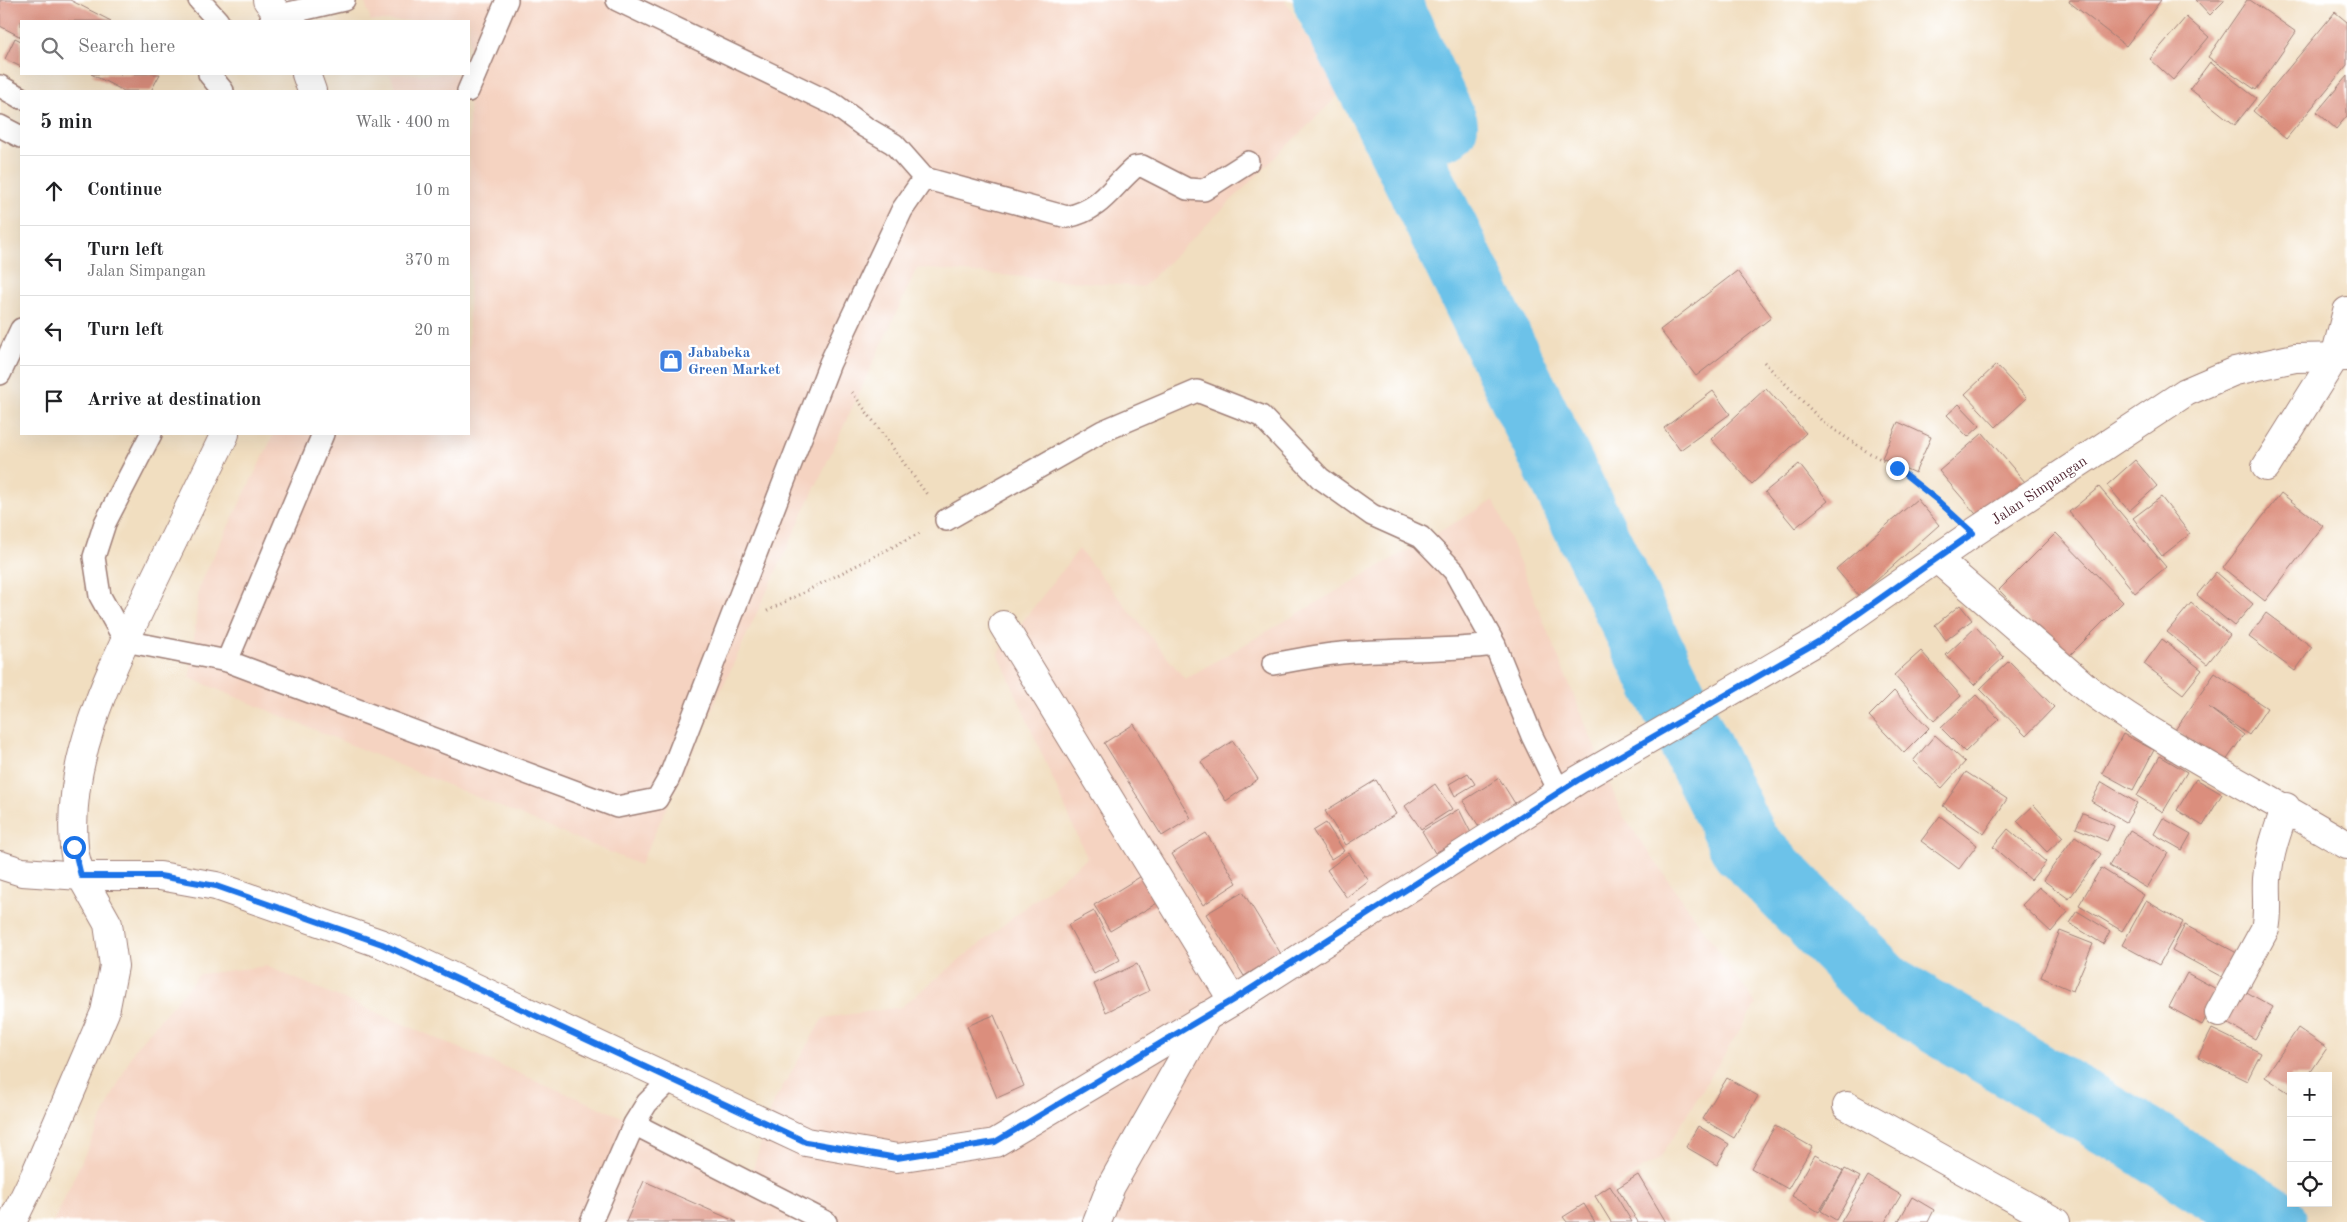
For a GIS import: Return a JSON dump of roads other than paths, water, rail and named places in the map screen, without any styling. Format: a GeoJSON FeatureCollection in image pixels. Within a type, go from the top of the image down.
{"type":"FeatureCollection","features":[{"type":"Feature","properties":{"kind":"street"},"geometry":{"type":"LineString","coordinates":[[306,75],[312,90]]}},
{"type":"Feature","properties":{"kind":"street"},"geometry":{"type":"LineString","coordinates":[[2266,467],[2341,357],[2347,311]]}},
{"type":"Feature","properties":{"kind":"street","name":"Jalan Simpangan"},"geometry":{"type":"LineString","coordinates":[[0,865],[22,872],[81,876],[160,876],[216,886],[271,904],[382,944],[806,1142],[897,1158],[995,1142],[1233,1000],[1569,786],[1821,640],[1973,533],[2186,392],[2235,371],[2294,358],[2341,357]]}},
{"type":"Feature","properties":{"kind":"street"},"geometry":{"type":"LineString","coordinates":[[12,1222],[35,1175],[105,1012],[114,966],[108,924],[81,876],[74,847],[74,805],[79,768],[96,710],[125,641],[225,435]]}},
{"type":"Feature","properties":{"kind":"street"},"geometry":{"type":"LineString","coordinates":[[1937,559],[2109,705],[2347,845]]}},
{"type":"Feature","properties":{"kind":"street"},"geometry":{"type":"LineString","coordinates":[[1003,625],[1233,1000]]}},
{"type":"Feature","properties":{"kind":"street"},"geometry":{"type":"LineString","coordinates":[[2219,1013],[2266,929],[2268,918],[2267,880],[2271,849],[2286,808]]}},
{"type":"Feature","properties":{"kind":"street"},"geometry":{"type":"LineString","coordinates":[[1096,1222],[1111,1186],[1207,1016]]}},
{"type":"Feature","properties":{"kind":"street"},"geometry":{"type":"LineString","coordinates":[[1847,1106],[2056,1222]]}},
{"type":"Feature","properties":{"kind":"lane"},"geometry":{"type":"LineString","coordinates":[[199,0],[217,20]]}},
{"type":"Feature","properties":{"kind":"lane"},"geometry":{"type":"LineString","coordinates":[[275,14],[344,0]]}},
{"type":"Feature","properties":{"kind":"lane"},"geometry":{"type":"LineString","coordinates":[[468,90],[506,0]]}},
{"type":"Feature","properties":{"kind":"lane"},"geometry":{"type":"LineString","coordinates":[[617,0],[835,105],[865,127],[894,144],[924,178],[1067,217],[1077,215],[1103,201],[1136,167],[1142,166],[1187,189],[1204,190],[1248,162]]}},
{"type":"Feature","properties":{"kind":"lane"},"geometry":{"type":"LineString","coordinates":[[200,90],[208,75]]}},
{"type":"Feature","properties":{"kind":"lane"},"geometry":{"type":"LineString","coordinates":[[210,75],[222,90]]}},
{"type":"Feature","properties":{"kind":"lane"},"geometry":{"type":"LineString","coordinates":[[0,86],[20,97]]}},
{"type":"Feature","properties":{"kind":"lane"},"geometry":{"type":"LineString","coordinates":[[0,126],[20,136]]}},
{"type":"Feature","properties":{"kind":"lane"},"geometry":{"type":"LineString","coordinates":[[150,435],[105,523],[94,557],[100,596],[125,641],[227,661],[617,807],[657,799],[669,778],[830,363],[902,210],[924,178]]}},
{"type":"Feature","properties":{"kind":"lane"},"geometry":{"type":"LineString","coordinates":[[0,374],[20,331]]}},
{"type":"Feature","properties":{"kind":"lane"},"geometry":{"type":"LineString","coordinates":[[946,520],[1103,431],[1198,391],[1261,416],[1320,478],[1372,515],[1421,537],[1454,571],[1495,645],[1532,736],[1569,786]]}},
{"type":"Feature","properties":{"kind":"lane"},"geometry":{"type":"LineString","coordinates":[[227,661],[323,435]]}},
{"type":"Feature","properties":{"kind":"lane"},"geometry":{"type":"LineString","coordinates":[[1273,664],[1339,653],[1452,650],[1495,645]]}},
{"type":"Feature","properties":{"kind":"lane"},"geometry":{"type":"LineString","coordinates":[[591,1222],[634,1124],[647,1103],[670,1080]]}},
{"type":"Feature","properties":{"kind":"lane"},"geometry":{"type":"LineString","coordinates":[[634,1124],[812,1219]]}},
{"type":"Feature","properties":{"kind":"waterway"},"geometry":{"type":"LineString","coordinates":[[1328,0],[1392,125],[1745,846],[1884,988],[2146,1142],[2272,1222]]}},
{"type":"Feature","properties":{"kind":"waterway"},"geometry":{"type":"LineString","coordinates":[[1385,0],[1443,125]]}},
{"type":"Feature","properties":{"kind":"place","name":"Jababeka Green Market"},"geometry":{"type":"Point","coordinates":[671,361]}}]}
